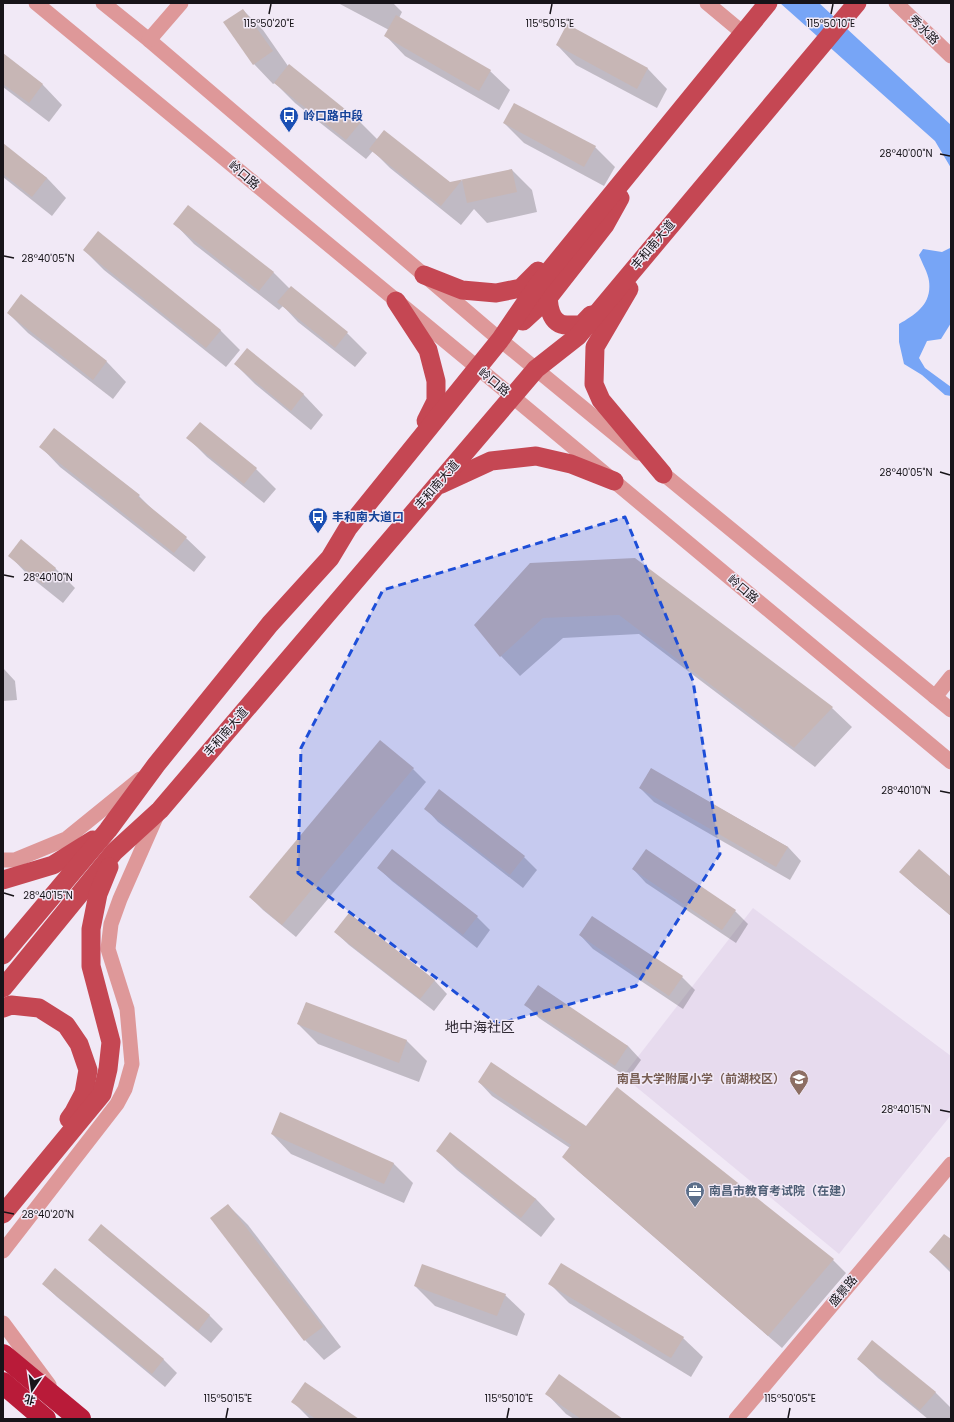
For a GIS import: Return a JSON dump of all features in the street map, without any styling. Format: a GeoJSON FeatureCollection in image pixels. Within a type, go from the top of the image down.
{"type":"FeatureCollection","features":[{"type":"Feature","properties":{"kind":"highway"},"geometry":{"type":"LineString","coordinates":[[3,1354],[72,1412]]}},
{"type":"Feature","properties":{"kind":"highway"},"geometry":{"type":"LineString","coordinates":[[3,1383],[45,1419]]}},
{"type":"Feature","properties":{"kind":"main road","name":"丰和南大道"},"geometry":{"type":"LineString","coordinates":[[3,988],[114,852],[160,810],[512,397],[536,370],[578,336],[846,18],[857,3]]}},
{"type":"Feature","properties":{"kind":"main road"},"geometry":{"type":"LineString","coordinates":[[3,955],[108,830],[156,765],[270,624],[330,558],[348,528],[500,340],[537,286],[764,7]]}},
{"type":"Feature","properties":{"kind":"main road"},"geometry":{"type":"LineString","coordinates":[[500,340],[548,298],[605,225],[640,160]]}},
{"type":"Feature","properties":{"kind":"main road"},"geometry":{"type":"LineString","coordinates":[[424,275],[462,290],[496,293],[521,288],[604,204]]}},
{"type":"Feature","properties":{"kind":"main road"},"geometry":{"type":"LineString","coordinates":[[658,240],[595,347],[594,384],[600,400],[663,474]]}},
{"type":"Feature","properties":{"kind":"main road"},"geometry":{"type":"LineString","coordinates":[[563,255],[549,284],[548,298],[551,313],[558,323],[565,326],[581,324],[613,294]]}},
{"type":"Feature","properties":{"kind":"main road"},"geometry":{"type":"LineString","coordinates":[[396,301],[428,350],[436,381],[436,401],[416,444]]}},
{"type":"Feature","properties":{"kind":"main road"},"geometry":{"type":"LineString","coordinates":[[436,486],[491,461],[536,456],[571,464],[614,481]]}},
{"type":"Feature","properties":{"kind":"main road"},"geometry":{"type":"LineString","coordinates":[[3,880],[53,865],[108,830]]}},
{"type":"Feature","properties":{"kind":"main road"},"geometry":{"type":"LineString","coordinates":[[3,1214],[102,1094],[108,1069],[111,1042],[91,966],[91,928],[98,894],[114,852]]}},
{"type":"Feature","properties":{"kind":"main road"},"geometry":{"type":"LineString","coordinates":[[3,1008],[11,1005],[39,1008],[66,1025],[79,1044],[88,1070],[84,1093],[74,1112],[3,1199]]}},
{"type":"Feature","properties":{"kind":"street","name":"岭口路"},"geometry":{"type":"LineString","coordinates":[[36,3],[951,762]]}},
{"type":"Feature","properties":{"kind":"street"},"geometry":{"type":"LineString","coordinates":[[103,3],[149,40],[500,340],[951,710]]}},
{"type":"Feature","properties":{"kind":"street"},"geometry":{"type":"LineString","coordinates":[[149,40],[180,3]]}},
{"type":"Feature","properties":{"kind":"street"},"geometry":{"type":"LineString","coordinates":[[707,3],[744,33]]}},
{"type":"Feature","properties":{"kind":"street","name":"秀水路"},"geometry":{"type":"LineString","coordinates":[[896,3],[951,56]]}},
{"type":"Feature","properties":{"kind":"street"},"geometry":{"type":"LineString","coordinates":[[935,697],[951,677]]}},
{"type":"Feature","properties":{"kind":"street"},"geometry":{"type":"LineString","coordinates":[[3,860],[15,860],[66,839],[156,765]]}},
{"type":"Feature","properties":{"kind":"street"},"geometry":{"type":"LineString","coordinates":[[3,1251],[117,1104],[125,1089],[132,1064],[130,1040],[127,1009],[108,949],[111,924],[120,899],[160,810]]}},
{"type":"Feature","properties":{"kind":"street","name":"盛景路"},"geometry":{"type":"LineString","coordinates":[[736,1419],[951,1164]]}},
{"type":"Feature","properties":{"kind":"street"},"geometry":{"type":"LineString","coordinates":[[3,1323],[72,1412]]}},
{"type":"Feature","properties":{"kind":"highlighted area"},"geometry":{"type":"Polygon","coordinates":[[[625,517],[693,681],[720,854],[636,986],[497,1024],[298,873],[301,748],[383,590],[625,517]]]}},
{"type":"Feature","properties":{"kind":"shaded area","name":"南昌大学附属小学（前湖校区）"},"geometry":{"type":"Polygon","coordinates":[[[753,908],[951,1056],[951,1115],[839,1254],[623,1076],[753,908]]]}},
{"type":"Feature","properties":{"kind":"water"},"geometry":{"type":"Polygon","coordinates":[[[780,3],[819,3],[951,125],[951,168],[935,141],[780,3]]]}},
{"type":"Feature","properties":{"kind":"water"},"geometry":{"type":"Polygon","coordinates":[[[950,248],[951,323],[941,339],[927,341],[919,358],[925,368],[951,387],[951,396],[945,395],[922,375],[904,364],[899,342],[899,324],[917,312],[922,307],[928,296],[929,281],[919,255],[923,249],[942,252],[950,248]]]}},
{"type":"Feature","properties":{"kind":"building"},"geometry":{"type":"Polygon","coordinates":[[[243,9],[273,51],[253,65],[223,22],[243,9]]]}},
{"type":"Feature","properties":{"kind":"building"},"geometry":{"type":"Polygon","coordinates":[[[396,15],[491,70],[479,91],[384,36],[396,15]]]}},
{"type":"Feature","properties":{"kind":"building"},"geometry":{"type":"Polygon","coordinates":[[[567,24],[648,68],[637,89],[556,45],[567,24]]]}},
{"type":"Feature","properties":{"kind":"building"},"geometry":{"type":"Polygon","coordinates":[[[3,53],[43,84],[29,103],[3,84],[3,53]]]}},
{"type":"Feature","properties":{"kind":"building"},"geometry":{"type":"Polygon","coordinates":[[[289,64],[361,122],[346,140],[274,83],[289,64]]]}},
{"type":"Feature","properties":{"kind":"building"},"geometry":{"type":"Polygon","coordinates":[[[514,103],[596,146],[584,167],[503,123],[514,103]]]}},
{"type":"Feature","properties":{"kind":"building"},"geometry":{"type":"Polygon","coordinates":[[[384,130],[450,182],[512,169],[517,192],[467,203],[462,180],[441,206],[369,149],[384,130]]]}},
{"type":"Feature","properties":{"kind":"building"},"geometry":{"type":"Polygon","coordinates":[[[3,143],[47,178],[32,197],[3,174],[3,143]]]}},
{"type":"Feature","properties":{"kind":"building"},"geometry":{"type":"Polygon","coordinates":[[[188,205],[274,272],[259,291],[173,224],[188,205]]]}},
{"type":"Feature","properties":{"kind":"building"},"geometry":{"type":"Polygon","coordinates":[[[98,231],[221,330],[206,348],[83,250],[98,231]]]}},
{"type":"Feature","properties":{"kind":"building"},"geometry":{"type":"Polygon","coordinates":[[[291,286],[348,332],[335,348],[277,302],[291,286]]]}},
{"type":"Feature","properties":{"kind":"building"},"geometry":{"type":"Polygon","coordinates":[[[21,294],[107,361],[93,380],[7,313],[21,294]]]}},
{"type":"Feature","properties":{"kind":"building"},"geometry":{"type":"Polygon","coordinates":[[[247,348],[304,394],[291,411],[234,364],[247,348]]]}},
{"type":"Feature","properties":{"kind":"building"},"geometry":{"type":"Polygon","coordinates":[[[200,422],[257,468],[244,484],[186,438],[200,422]]]}},
{"type":"Feature","properties":{"kind":"building"},"geometry":{"type":"Polygon","coordinates":[[[54,428],[140,495],[138,497],[187,537],[174,553],[39,447],[54,428]]]}},
{"type":"Feature","properties":{"kind":"building"},"geometry":{"type":"Polygon","coordinates":[[[21,539],[56,568],[43,584],[8,556],[21,539]]]}},
{"type":"Feature","properties":{"kind":"building"},"geometry":{"type":"Polygon","coordinates":[[[635,558],[833,707],[794,748],[619,615],[543,618],[500,657],[474,625],[530,563],[635,558]]]}},
{"type":"Feature","properties":{"kind":"building"},"geometry":{"type":"Polygon","coordinates":[[[380,740],[414,768],[282,925],[249,897],[380,740]]]}},
{"type":"Feature","properties":{"kind":"building"},"geometry":{"type":"Polygon","coordinates":[[[651,768],[788,847],[776,867],[639,788],[651,768]]]}},
{"type":"Feature","properties":{"kind":"building"},"geometry":{"type":"Polygon","coordinates":[[[439,789],[525,856],[510,875],[424,809],[439,789]]]}},
{"type":"Feature","properties":{"kind":"building"},"geometry":{"type":"Polygon","coordinates":[[[392,849],[478,916],[463,935],[377,868],[392,849]]]}},
{"type":"Feature","properties":{"kind":"building"},"geometry":{"type":"Polygon","coordinates":[[[646,849],[736,910],[722,930],[632,869],[646,849]]]}},
{"type":"Feature","properties":{"kind":"building"},"geometry":{"type":"Polygon","coordinates":[[[919,849],[951,877],[951,916],[899,872],[919,849]]]}},
{"type":"Feature","properties":{"kind":"building"},"geometry":{"type":"Polygon","coordinates":[[[349,913],[435,980],[420,999],[334,932],[349,913]]]}},
{"type":"Feature","properties":{"kind":"building"},"geometry":{"type":"Polygon","coordinates":[[[592,916],[683,976],[669,996],[579,935],[592,916]]]}},
{"type":"Feature","properties":{"kind":"building"},"geometry":{"type":"Polygon","coordinates":[[[538,985],[628,1046],[615,1066],[524,1005],[538,985]]]}},
{"type":"Feature","properties":{"kind":"building"},"geometry":{"type":"Polygon","coordinates":[[[306,1002],[407,1040],[399,1063],[297,1024],[306,1002]]]}},
{"type":"Feature","properties":{"kind":"building","name":"南昌市教育考试院（在建）"},"geometry":{"type":"Polygon","coordinates":[[[491,1062],[586,1126],[617,1087],[834,1259],[768,1336],[562,1157],[571,1145],[478,1082],[491,1062]]]}},
{"type":"Feature","properties":{"kind":"building"},"geometry":{"type":"Polygon","coordinates":[[[280,1112],[394,1163],[384,1184],[271,1134],[280,1112]]]}},
{"type":"Feature","properties":{"kind":"building"},"geometry":{"type":"Polygon","coordinates":[[[450,1132],[536,1199],[521,1218],[436,1151],[450,1132]]]}},
{"type":"Feature","properties":{"kind":"building"},"geometry":{"type":"Polygon","coordinates":[[[228,1204],[323,1327],[304,1341],[210,1218],[228,1204]]]}},
{"type":"Feature","properties":{"kind":"building"},"geometry":{"type":"Polygon","coordinates":[[[101,1224],[210,1315],[198,1331],[88,1240],[101,1224]]]}},
{"type":"Feature","properties":{"kind":"building"},"geometry":{"type":"Polygon","coordinates":[[[944,1234],[951,1239],[951,1270],[929,1252],[944,1234]]]}},
{"type":"Feature","properties":{"kind":"building"},"geometry":{"type":"Polygon","coordinates":[[[561,1263],[684,1337],[671,1358],[548,1284],[561,1263]]]}},
{"type":"Feature","properties":{"kind":"building"},"geometry":{"type":"Polygon","coordinates":[[[422,1264],[506,1294],[497,1316],[414,1286],[422,1264]]]}},
{"type":"Feature","properties":{"kind":"building"},"geometry":{"type":"Polygon","coordinates":[[[55,1268],[164,1359],[152,1374],[42,1284],[55,1268]]]}},
{"type":"Feature","properties":{"kind":"building"},"geometry":{"type":"Polygon","coordinates":[[[872,1340],[936,1392],[920,1410],[857,1359],[872,1340]]]}},
{"type":"Feature","properties":{"kind":"building"},"geometry":{"type":"Polygon","coordinates":[[[559,1374],[623,1419],[581,1419],[545,1394],[559,1374]]]}},
{"type":"Feature","properties":{"kind":"building"},"geometry":{"type":"Polygon","coordinates":[[[305,1382],[359,1419],[316,1419],[291,1402],[305,1382]]]}},
{"type":"Feature","properties":{"kind":"place","name":"岭口路中段"},"geometry":{"type":"Point","coordinates":[289,133]}},
{"type":"Feature","properties":{"kind":"place","name":"丰和南大道口"},"geometry":{"type":"Point","coordinates":[318,534]}},
{"type":"Feature","properties":{"kind":"place","name":"南昌大学附属小学（前湖校区）"},"geometry":{"type":"Point","coordinates":[799,1096]}},
{"type":"Feature","properties":{"kind":"place","name":"南昌市教育考试院（在建）"},"geometry":{"type":"Point","coordinates":[695,1208]}},
{"type":"Feature","properties":{"kind":"district","name":"地中海社区"},"geometry":{"type":"Point","coordinates":[480,1027]}}]}
